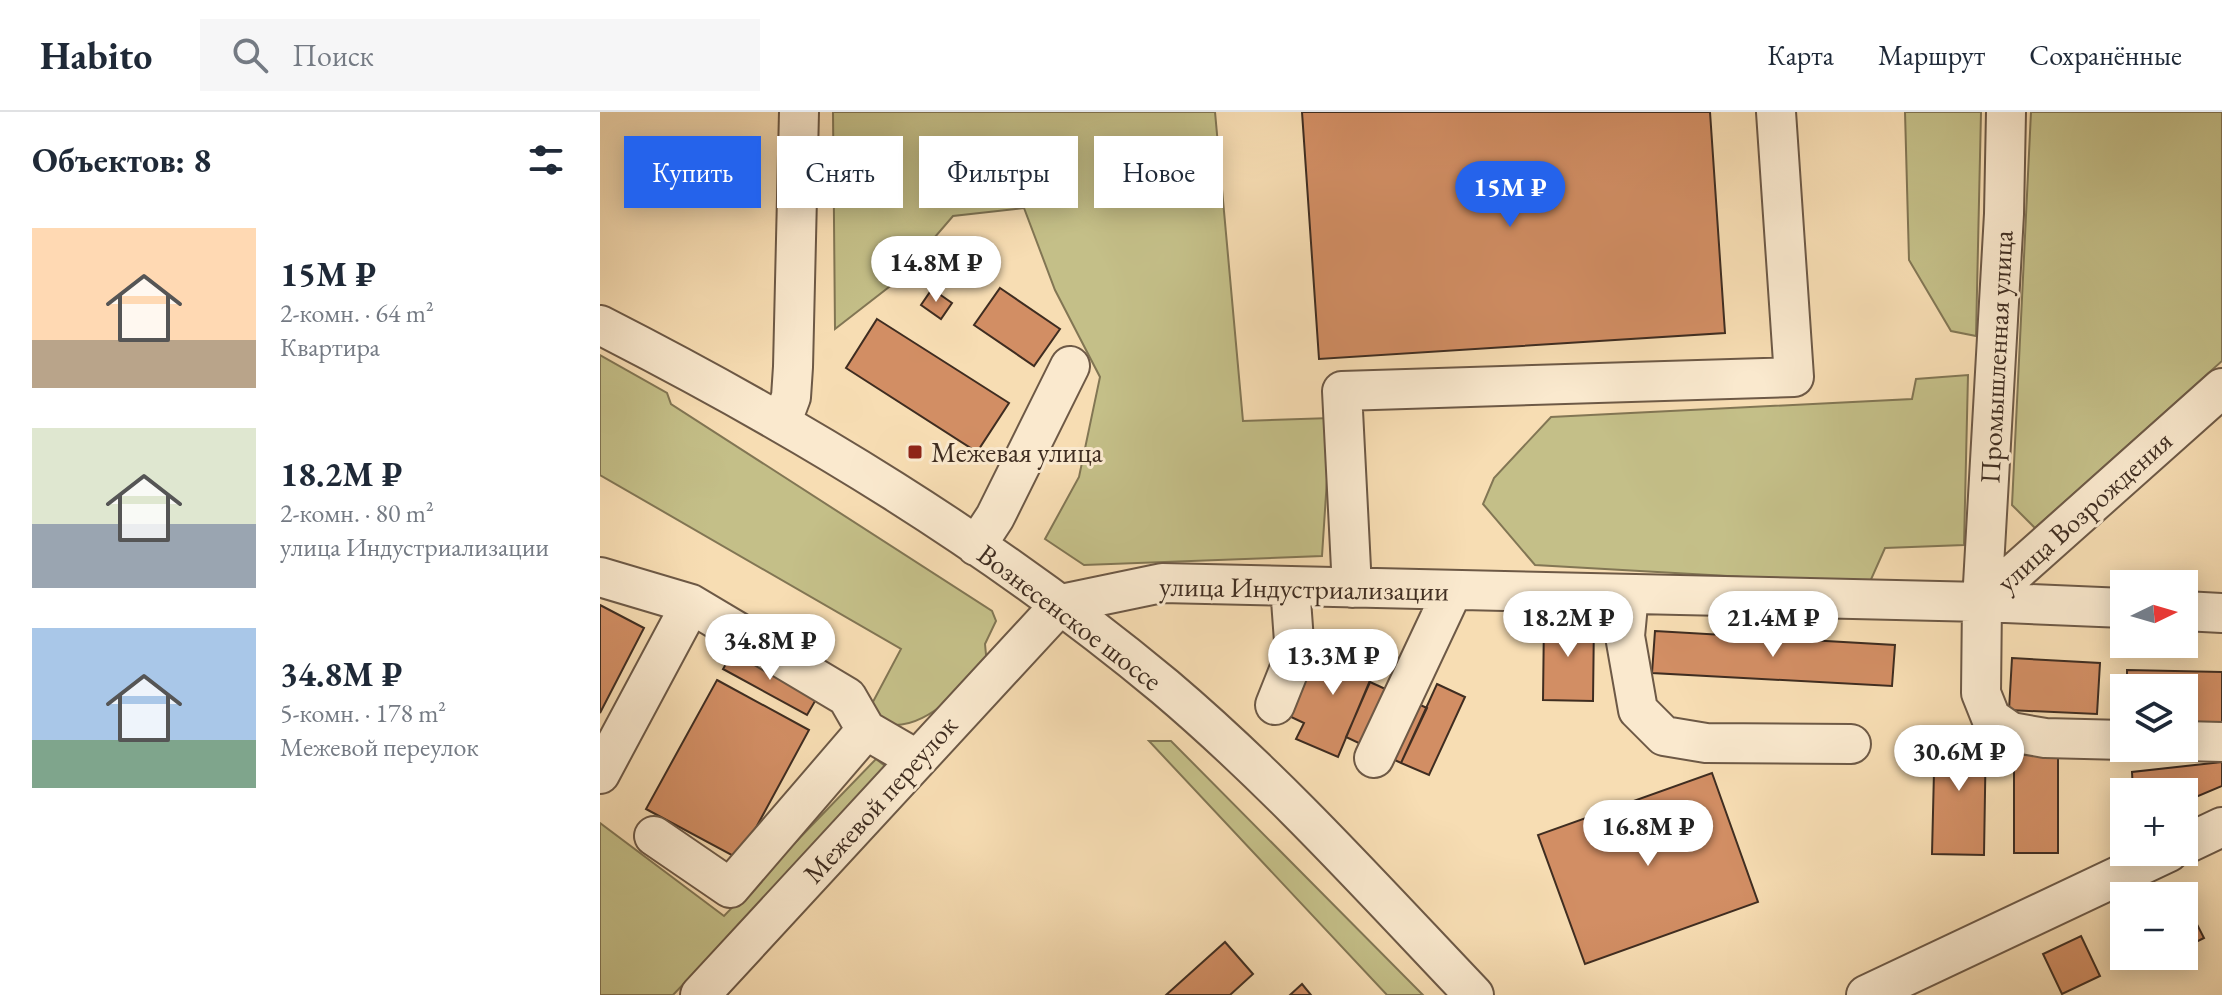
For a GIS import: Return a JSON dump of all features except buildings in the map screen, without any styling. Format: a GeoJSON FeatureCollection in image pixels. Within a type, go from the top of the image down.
{"type":"FeatureCollection","features":[{"type":"Feature","properties":{"kind":"street"},"geometry":{"type":"LineString","coordinates":[[782,421],[791,397],[793,367],[799,112]]}},
{"type":"Feature","properties":{"kind":"street"},"geometry":{"type":"LineString","coordinates":[[1352,588],[1342,391],[1794,377],[1776,112]]}},
{"type":"Feature","properties":{"kind":"street","name":"Промышленная улица"},"geometry":{"type":"LineString","coordinates":[[2006,112],[2004,214],[1982,602],[1981,693],[1991,718],[2011,732],[2045,738],[2110,740]]}},
{"type":"Feature","properties":{"kind":"street","name":"Вознесенское шоссе"},"geometry":{"type":"LineString","coordinates":[[600,325],[782,421],[1061,604],[1166,688],[1254,767],[1474,995]]}},
{"type":"Feature","properties":{"kind":"street"},"geometry":{"type":"LineString","coordinates":[[976,546],[995,517],[1070,366]]}},
{"type":"Feature","properties":{"kind":"street","name":"улица Возрождения"},"geometry":{"type":"LineString","coordinates":[[1982,602],[2222,388]]}},
{"type":"Feature","properties":{"kind":"street"},"geometry":{"type":"LineString","coordinates":[[600,577],[691,604],[847,697],[866,730],[916,759]]}},
{"type":"Feature","properties":{"kind":"street","name":"улица Индустриализации"},"geometry":{"type":"LineString","coordinates":[[1061,604],[1162,583],[2110,607]]}},
{"type":"Feature","properties":{"kind":"street"},"geometry":{"type":"LineString","coordinates":[[1275,705],[1295,655],[1290,586]]}},
{"type":"Feature","properties":{"kind":"street"},"geometry":{"type":"LineString","coordinates":[[1374,758],[1453,590]]}},
{"type":"Feature","properties":{"kind":"street"},"geometry":{"type":"LineString","coordinates":[[1629,594],[1625,636],[1638,710],[1664,736],[1706,743],[1851,744]]}},
{"type":"Feature","properties":{"kind":"street"},"geometry":{"type":"LineString","coordinates":[[600,774],[691,604]]}},
{"type":"Feature","properties":{"kind":"street","name":"Межевой переулок"},"geometry":{"type":"LineString","coordinates":[[700,995],[1061,604]]}},
{"type":"Feature","properties":{"kind":"street"},"geometry":{"type":"LineString","coordinates":[[2198,612],[2222,613]]}},
{"type":"Feature","properties":{"kind":"street"},"geometry":{"type":"LineString","coordinates":[[654,836],[730,888],[866,730]]}},
{"type":"Feature","properties":{"kind":"street"},"geometry":{"type":"LineString","coordinates":[[2198,741],[2222,742]]}},
{"type":"Feature","properties":{"kind":"street"},"geometry":{"type":"LineString","coordinates":[[2198,838],[2222,827]]}},
{"type":"Feature","properties":{"kind":"street"},"geometry":{"type":"LineString","coordinates":[[1866,995],[2139,866]]}},
{"type":"Feature","properties":{"kind":"shaded area"},"geometry":{"type":"Polygon","coordinates":[[[833,112],[1215,112],[1217,136],[1094,136],[1094,208],[1223,208],[1223,200],[1243,421],[1331,418],[1322,556],[1084,565],[1045,539],[1079,477],[1100,377],[1055,290],[1024,208],[953,216],[898,280],[835,329],[834,208],[903,208],[903,136],[833,136],[833,112]]]}},
{"type":"Feature","properties":{"kind":"shaded area"},"geometry":{"type":"Polygon","coordinates":[[[1905,112],[1981,112],[1976,336],[1951,331],[1909,260],[1905,112]]]}},
{"type":"Feature","properties":{"kind":"shaded area"},"geometry":{"type":"Polygon","coordinates":[[[2031,112],[2222,112],[2222,361],[2035,528],[2012,505],[2031,112]]]}},
{"type":"Feature","properties":{"kind":"shaded area"},"geometry":{"type":"Polygon","coordinates":[[[600,355],[667,393],[671,404],[992,611],[996,621],[985,644],[987,665],[947,701],[916,721],[900,725],[883,723],[866,715],[901,649],[600,475],[600,355]]]}},
{"type":"Feature","properties":{"kind":"shaded area"},"geometry":{"type":"Polygon","coordinates":[[[1968,375],[1964,545],[1885,548],[1869,584],[1535,565],[1483,504],[1494,478],[1551,417],[1912,399],[1916,379],[1968,375]]]}},
{"type":"Feature","properties":{"kind":"shaded area"},"geometry":{"type":"Polygon","coordinates":[[[1149,741],[1171,741],[1423,995],[1387,995],[1149,741]]]}},
{"type":"Feature","properties":{"kind":"shaded area"},"geometry":{"type":"Polygon","coordinates":[[[876,759],[889,769],[673,995],[600,995],[600,823],[724,916],[876,759]]]}},
{"type":"Feature","properties":{"kind":"place","name":"Межевая улица"},"geometry":{"type":"Point","coordinates":[915,452]}}]}
